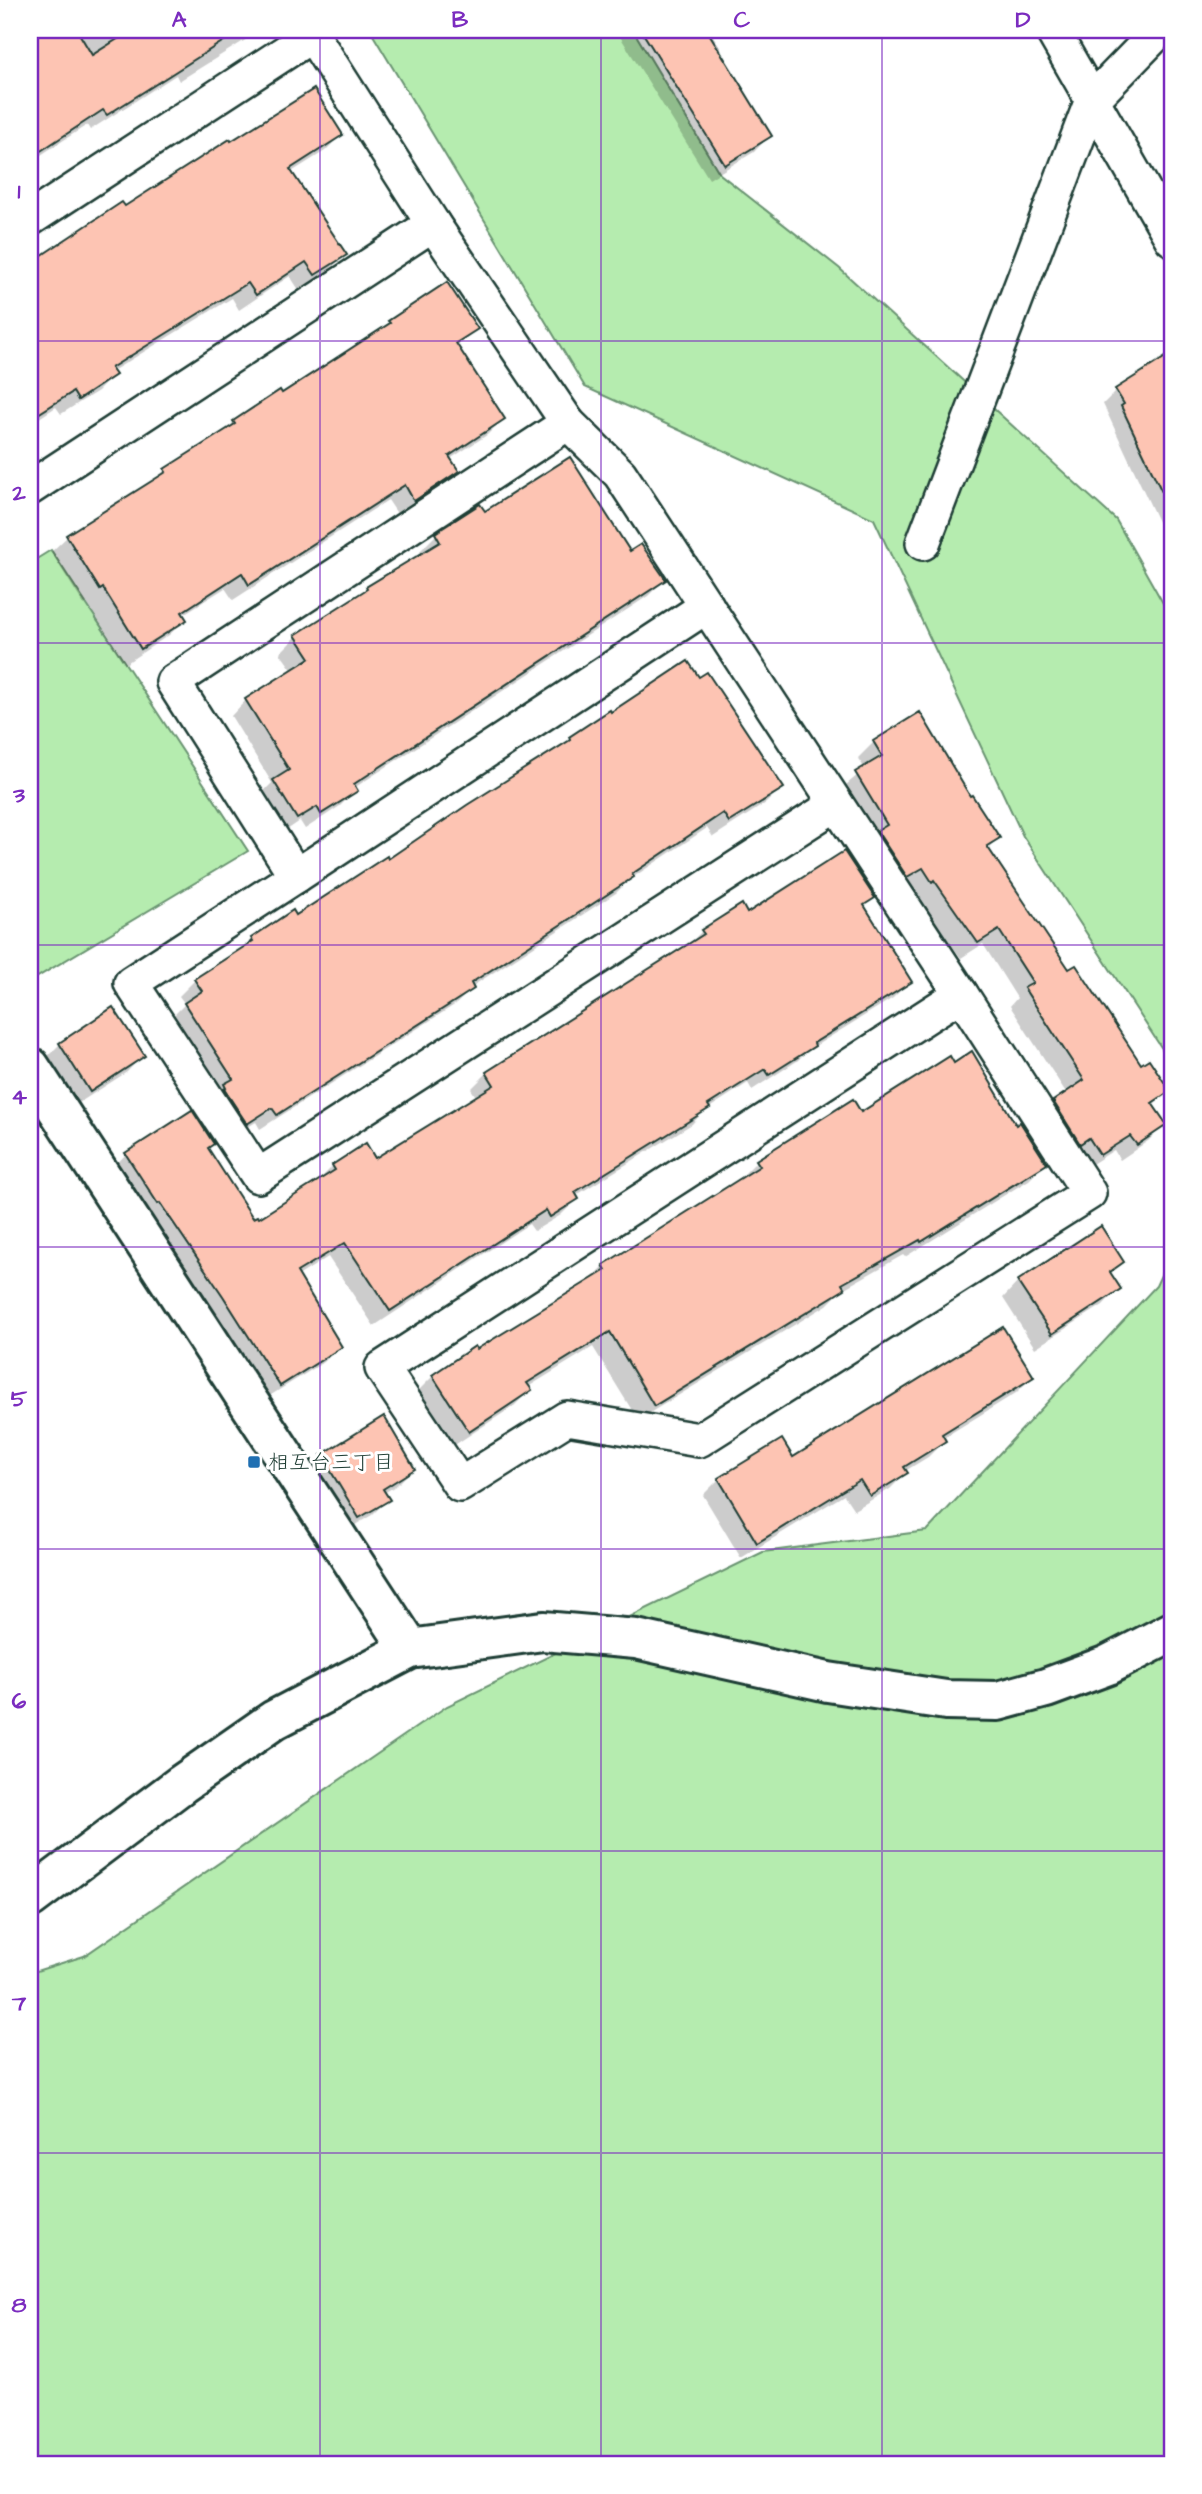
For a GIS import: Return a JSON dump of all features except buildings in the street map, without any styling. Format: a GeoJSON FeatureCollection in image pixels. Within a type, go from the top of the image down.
{"type":"FeatureCollection","features":[{"type":"Feature","properties":{"kind":"street"},"geometry":{"type":"LineString","coordinates":[[1052,30],[1172,239]]}},
{"type":"Feature","properties":{"kind":"street"},"geometry":{"type":"LineString","coordinates":[[923,542],[1092,100],[1160,30]]}},
{"type":"Feature","properties":{"kind":"street"},"geometry":{"type":"LineString","coordinates":[[30,219],[310,32],[433,223],[568,423],[620,474],[961,994],[1089,1193],[699,1440],[567,1418],[460,1485],[382,1368],[961,994]]}},
{"type":"Feature","properties":{"kind":"street"},"geometry":{"type":"LineString","coordinates":[[30,488],[433,223]]}},
{"type":"Feature","properties":{"kind":"street"},"geometry":{"type":"LineString","coordinates":[[296,876],[173,682],[568,423]]}},
{"type":"Feature","properties":{"kind":"street"},"geometry":{"type":"LineString","coordinates":[[707,606],[131,983],[258,1176],[836,804]]}},
{"type":"Feature","properties":{"kind":"street"},"geometry":{"type":"LineString","coordinates":[[30,1067],[410,1649]]}},
{"type":"Feature","properties":{"kind":"street"},"geometry":{"type":"LineString","coordinates":[[30,1898],[182,1784],[274,1720],[410,1649],[544,1631],[636,1639],[828,1682],[946,1700],[998,1701],[1046,1688],[1108,1665],[1172,1632]]}},
{"type":"Feature","properties":{"kind":"green space"},"geometry":{"type":"Polygon","coordinates":[[[370,30],[633,30],[720,174],[839,268],[1116,520],[1172,619],[1172,1064],[1023,836],[874,519],[585,387],[370,30]]]}},
{"type":"Feature","properties":{"kind":"green space"},"geometry":{"type":"Polygon","coordinates":[[[51,550],[248,851],[34,979],[30,972],[30,563],[51,550]]]}},
{"type":"Feature","properties":{"kind":"green space"},"geometry":{"type":"Polygon","coordinates":[[[1172,1251],[1172,2464],[30,2464],[30,1973],[84,1956],[447,1706],[763,1552],[927,1531],[1156,1286],[1172,1251]]]}},
{"type":"Feature","properties":{"kind":"place","name":"相互台三丁目"},"geometry":{"type":"Point","coordinates":[254,1462]}}]}
